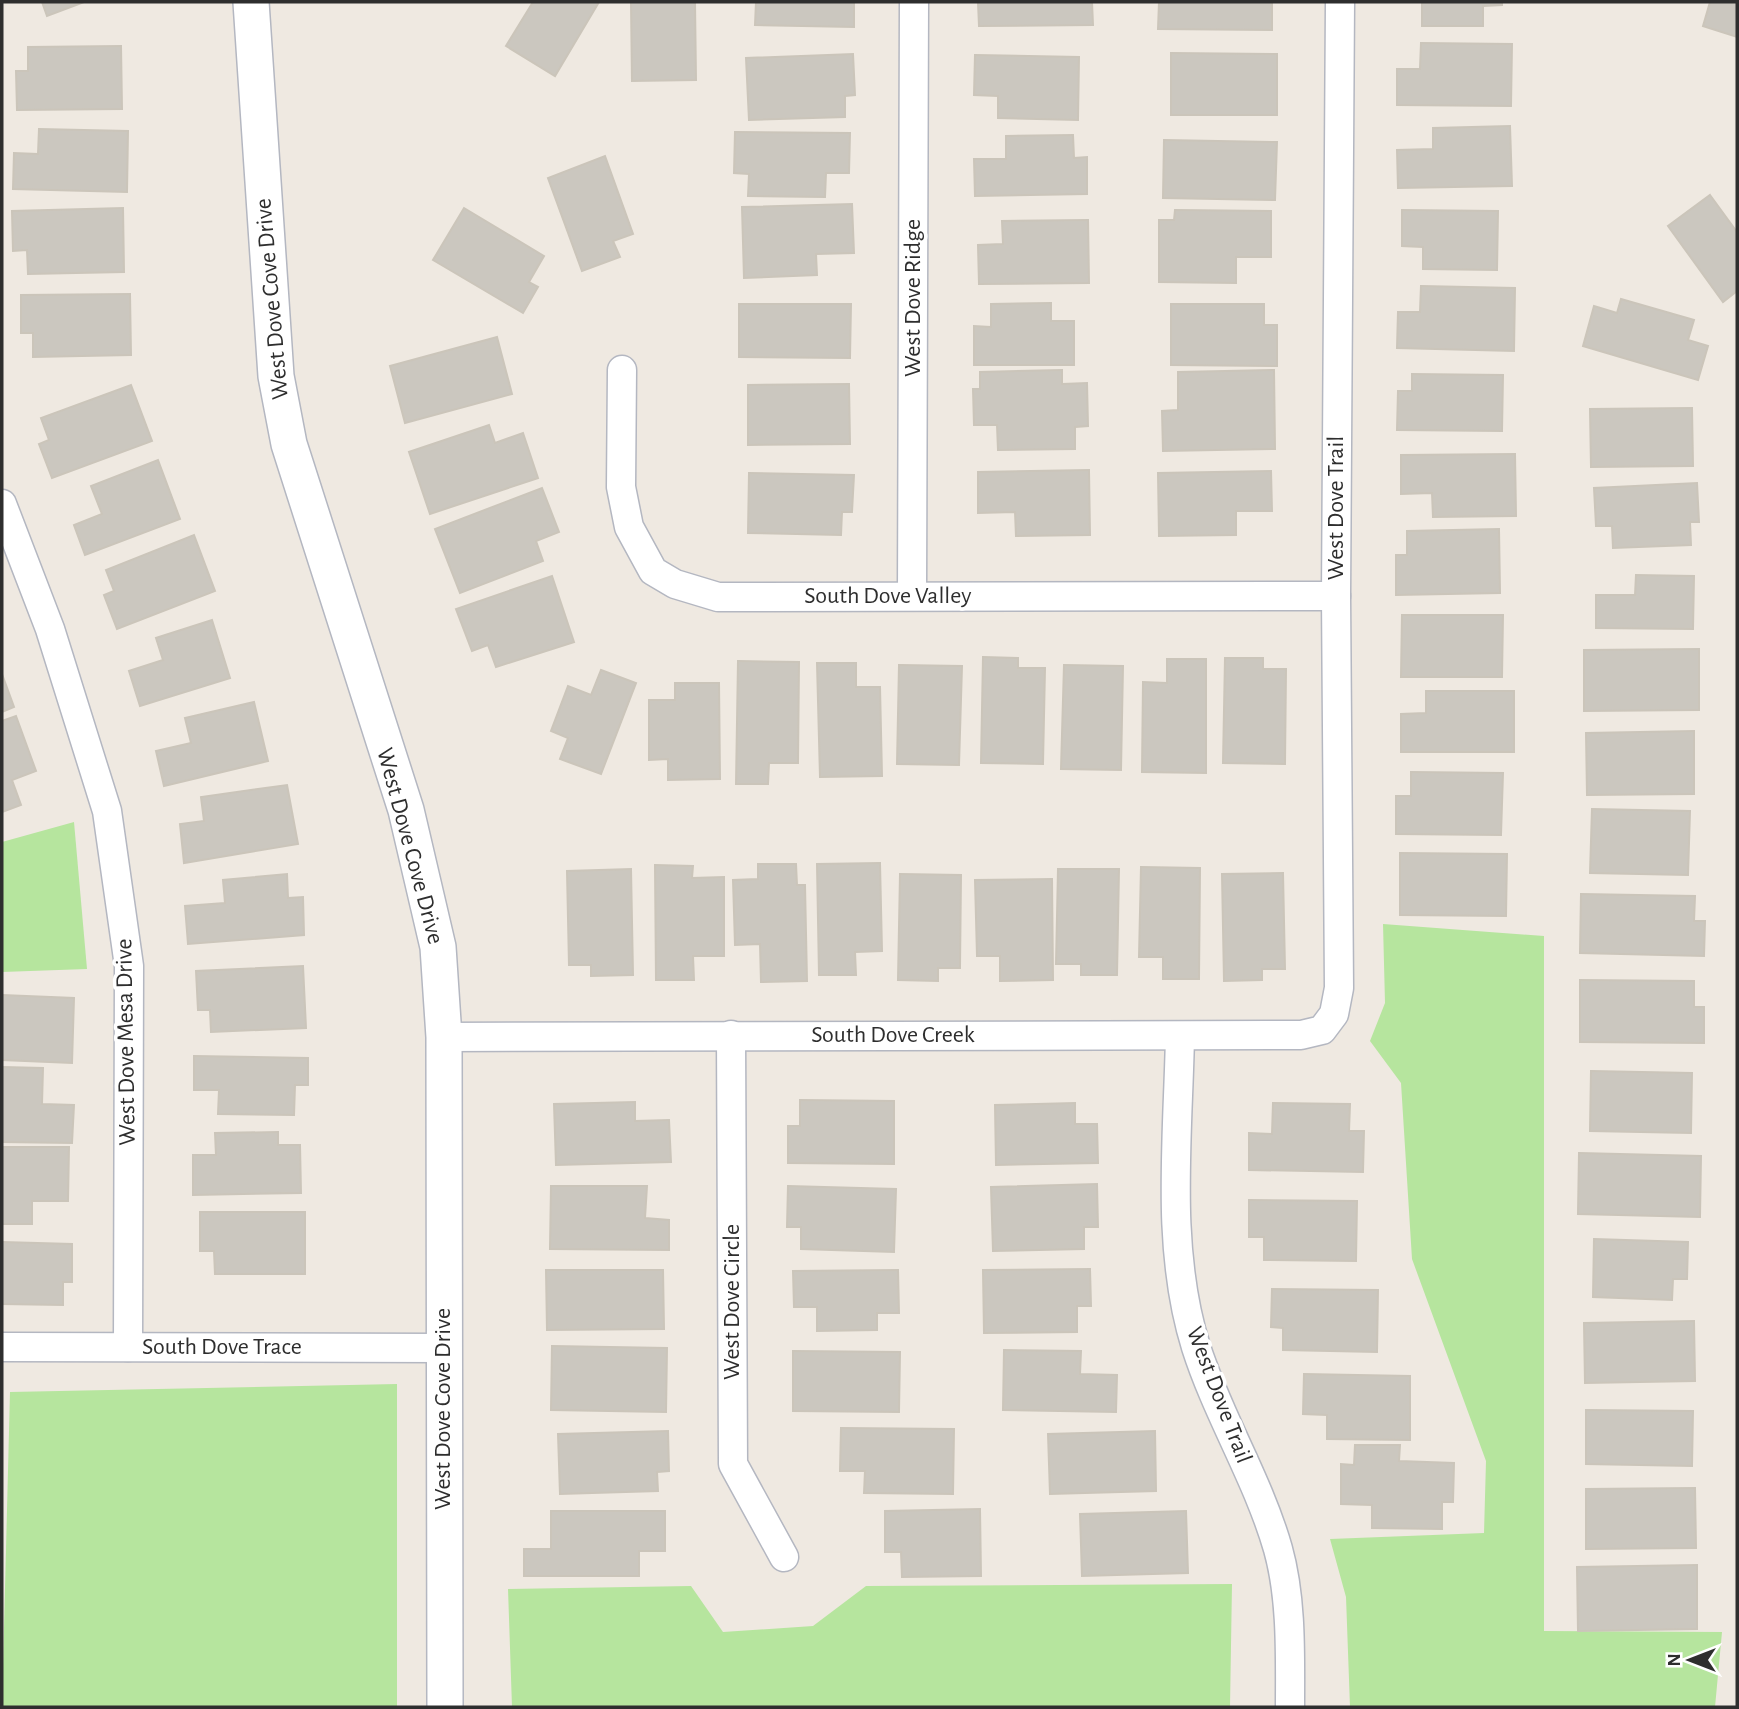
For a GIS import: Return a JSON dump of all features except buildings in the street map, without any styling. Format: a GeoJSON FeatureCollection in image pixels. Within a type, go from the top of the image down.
{"type":"FeatureCollection","features":[{"type":"Feature","properties":{"kind":"street","name":"West Dove Cove Drive"},"geometry":{"type":"LineString","coordinates":[[251,2],[276,376],[289,444],[406,810],[438,947],[444,1037],[445,1707]]}},
{"type":"Feature","properties":{"kind":"street","name":"West Dove Ridge"},"geometry":{"type":"LineString","coordinates":[[912,595],[914,2]]}},
{"type":"Feature","properties":{"kind":"street","name":"West Dove Trail"},"geometry":{"type":"LineString","coordinates":[[1334,1014],[1339,988],[1336,596],[1340,2]]}},
{"type":"Feature","properties":{"kind":"street","name":"South Dove Valley"},"geometry":{"type":"LineString","coordinates":[[622,370],[621,487],[629,527],[653,571],[675,584],[718,597],[1336,596]]}},
{"type":"Feature","properties":{"kind":"street","name":"West Dove Mesa Drive"},"geometry":{"type":"LineString","coordinates":[[2,504],[50,629],[107,811],[129,966],[128,1347]]}},
{"type":"Feature","properties":{"kind":"street","name":"South Dove Creek"},"geometry":{"type":"LineString","coordinates":[[444,1037],[1301,1035],[1322,1030],[1334,1014]]}},
{"type":"Feature","properties":{"kind":"street","name":"West Dove Circle"},"geometry":{"type":"LineString","coordinates":[[731,1035],[733,1464],[784,1557]]}},
{"type":"Feature","properties":{"kind":"street","name":"West Dove Trail"},"geometry":{"type":"LineString","coordinates":[[1180,1036],[1177,1228],[1181,1283],[1196,1348],[1278,1550],[1287,1606],[1290,1707]]}},
{"type":"Feature","properties":{"kind":"street","name":"South Dove Trace"},"geometry":{"type":"LineString","coordinates":[[2,1347],[443,1348]]}},
{"type":"Feature","properties":{"kind":"green space"},"geometry":{"type":"Polygon","coordinates":[[[74,822],[87,969],[2,972],[2,842],[74,822]]]}},
{"type":"Feature","properties":{"kind":"green space"},"geometry":{"type":"Polygon","coordinates":[[[1383,924],[1544,936],[1544,1631],[1722,1632],[1715,1707],[1350,1707],[1346,1597],[1330,1539],[1484,1533],[1486,1461],[1412,1259],[1401,1083],[1370,1041],[1385,1003],[1383,924]]]}},
{"type":"Feature","properties":{"kind":"green space"},"geometry":{"type":"Polygon","coordinates":[[[397,1384],[397,1707],[2,1707],[10,1392],[397,1384]]]}},
{"type":"Feature","properties":{"kind":"green space"},"geometry":{"type":"Polygon","coordinates":[[[1232,1584],[1230,1707],[512,1707],[508,1589],[691,1586],[723,1632],[813,1626],[866,1586],[1232,1584]]]}}]}
